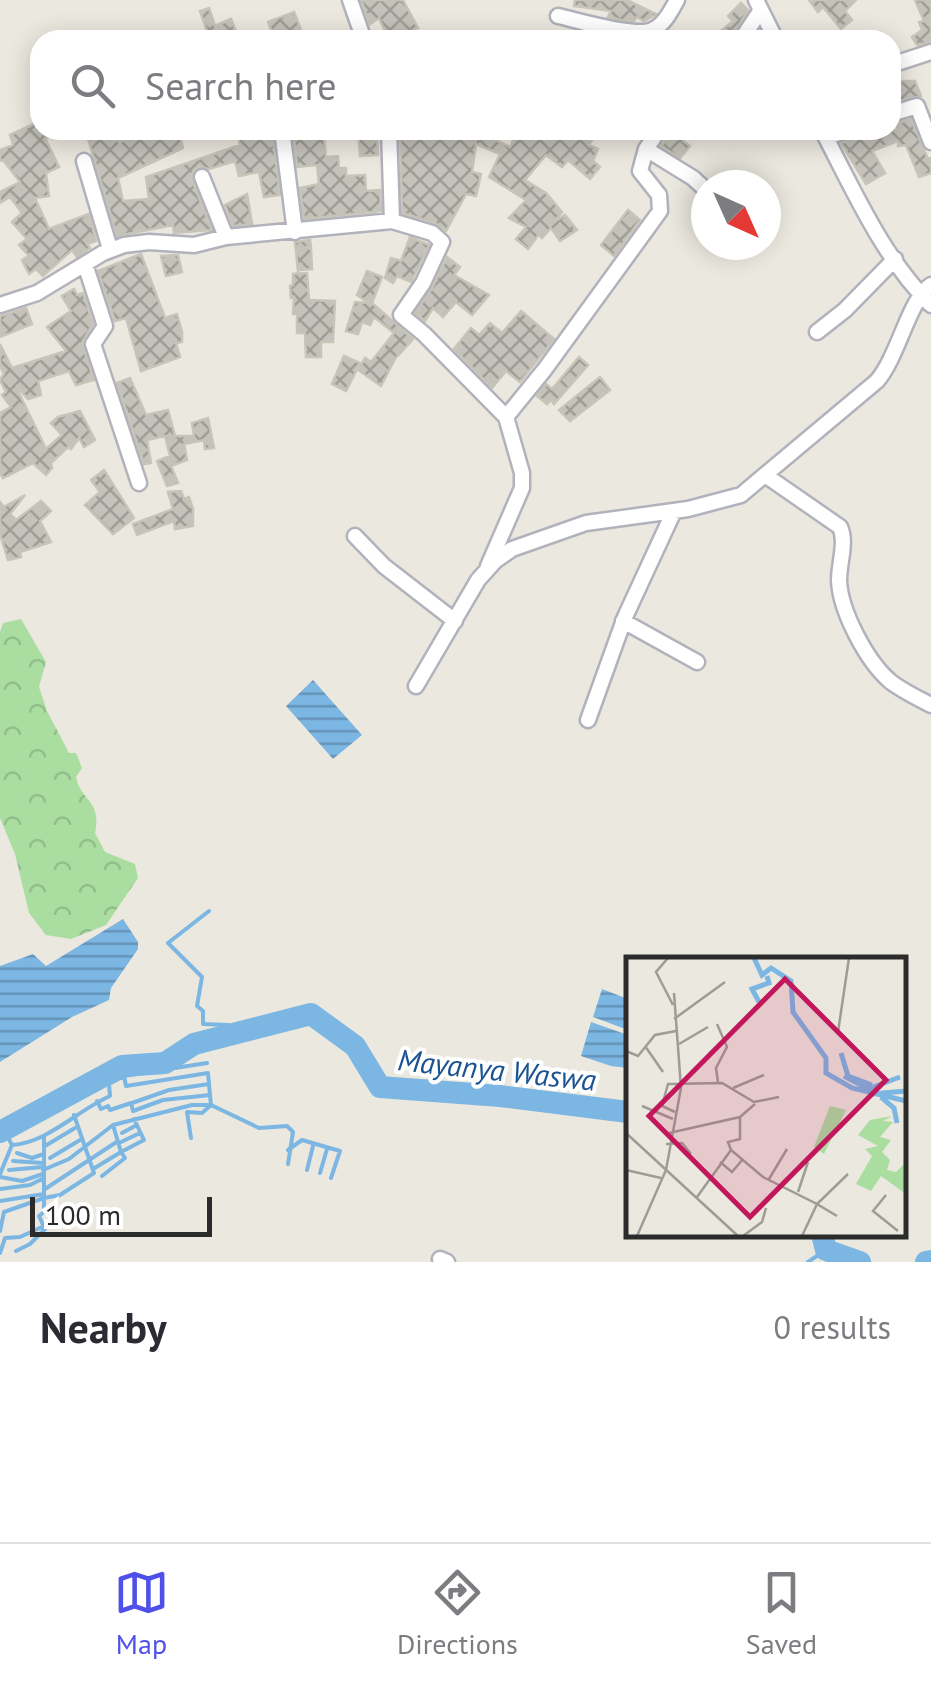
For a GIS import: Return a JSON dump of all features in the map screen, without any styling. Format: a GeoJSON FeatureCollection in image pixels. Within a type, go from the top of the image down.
{"type":"FeatureCollection","features":[{"type":"Feature","properties":{"kind":"street"},"geometry":{"type":"LineString","coordinates":[[350,0],[360,30]]}},
{"type":"Feature","properties":{"kind":"street"},"geometry":{"type":"LineString","coordinates":[[650,30],[657,28],[670,14],[677,0]]}},
{"type":"Feature","properties":{"kind":"street"},"geometry":{"type":"LineString","coordinates":[[746,30],[758,3]]}},
{"type":"Feature","properties":{"kind":"street"},"geometry":{"type":"LineString","coordinates":[[758,3],[771,30]]}},
{"type":"Feature","properties":{"kind":"street"},"geometry":{"type":"LineString","coordinates":[[558,16],[632,30]]}},
{"type":"Feature","properties":{"kind":"street"},"geometry":{"type":"LineString","coordinates":[[901,62],[931,52]]}},
{"type":"Feature","properties":{"kind":"street"},"geometry":{"type":"LineString","coordinates":[[901,111],[917,106],[931,142]]}},
{"type":"Feature","properties":{"kind":"street"},"geometry":{"type":"LineString","coordinates":[[283,140],[295,232]]}},
{"type":"Feature","properties":{"kind":"street"},"geometry":{"type":"LineString","coordinates":[[390,140],[392,221]]}},
{"type":"Feature","properties":{"kind":"street"},"geometry":{"type":"LineString","coordinates":[[506,418],[660,210],[659,196],[640,171],[652,140]]}},
{"type":"Feature","properties":{"kind":"street"},"geometry":{"type":"LineString","coordinates":[[827,140],[895,259],[925,289],[931,305]]}},
{"type":"Feature","properties":{"kind":"street"},"geometry":{"type":"LineString","coordinates":[[646,149],[691,177]]}},
{"type":"Feature","properties":{"kind":"street"},"geometry":{"type":"LineString","coordinates":[[84,161],[110,250]]}},
{"type":"Feature","properties":{"kind":"street"},"geometry":{"type":"LineString","coordinates":[[202,177],[226,237]]}},
{"type":"Feature","properties":{"kind":"street"},"geometry":{"type":"LineString","coordinates":[[0,305],[38,292],[110,250],[149,242],[194,245],[226,237],[392,221],[432,233],[442,242],[401,315],[506,418],[522,473],[522,488],[486,569],[416,686]]}},
{"type":"Feature","properties":{"kind":"street"},"geometry":{"type":"LineString","coordinates":[[817,332],[845,310],[895,259]]}},
{"type":"Feature","properties":{"kind":"street"},"geometry":{"type":"LineString","coordinates":[[84,264],[105,326],[93,344],[139,483]]}},
{"type":"Feature","properties":{"kind":"street"},"geometry":{"type":"LineString","coordinates":[[486,569],[512,549],[586,523],[674,512],[741,495],[877,382],[891,364],[925,289]]}},
{"type":"Feature","properties":{"kind":"street"},"geometry":{"type":"LineString","coordinates":[[765,475],[840,527],[844,537],[840,596],[846,615],[887,678],[931,706]]}},
{"type":"Feature","properties":{"kind":"street"},"geometry":{"type":"LineString","coordinates":[[588,720],[623,621],[674,512]]}},
{"type":"Feature","properties":{"kind":"street"},"geometry":{"type":"LineString","coordinates":[[356,536],[384,566],[455,621]]}},
{"type":"Feature","properties":{"kind":"street"},"geometry":{"type":"LineString","coordinates":[[623,621],[697,662]]}},
{"type":"Feature","properties":{"kind":"green space"},"geometry":{"type":"Polygon","coordinates":[[[21,619],[46,662],[39,687],[69,753],[76,753],[82,768],[76,777],[96,814],[95,833],[105,852],[135,864],[138,878],[106,925],[71,939],[46,935],[29,913],[15,854],[0,818],[0,632],[3,623],[21,619]]]}},
{"type":"Feature","properties":{"kind":"water"},"geometry":{"type":"Polygon","coordinates":[[[313,680],[362,735],[333,759],[286,706],[313,680]]]}},
{"type":"Feature","properties":{"kind":"water"},"geometry":{"type":"Polygon","coordinates":[[[123,919],[138,942],[138,949],[111,988],[109,1000],[72,1017],[0,1062],[0,966],[33,954],[46,966],[123,919]]]}},
{"type":"Feature","properties":{"kind":"water"},"geometry":{"type":"Polygon","coordinates":[[[602,989],[626,998],[626,1029],[593,1017],[602,989]]]}},
{"type":"Feature","properties":{"kind":"water"},"geometry":{"type":"Polygon","coordinates":[[[591,1022],[626,1034],[626,1068],[581,1056],[591,1022]]]}},
{"type":"Feature","properties":{"kind":"building"},"geometry":{"type":"Polygon","coordinates":[[[361,0],[403,0],[418,28],[384,30],[379,18],[370,24],[361,0]]]}},
{"type":"Feature","properties":{"kind":"building"},"geometry":{"type":"Polygon","coordinates":[[[575,0],[627,0],[656,14],[644,21],[637,17],[634,21],[621,20],[608,17],[611,11],[574,6],[575,0]]]}},
{"type":"Feature","properties":{"kind":"building"},"geometry":{"type":"Polygon","coordinates":[[[809,0],[856,0],[845,11],[852,20],[841,29],[823,7],[818,12],[809,0]]]}},
{"type":"Feature","properties":{"kind":"building"},"geometry":{"type":"Polygon","coordinates":[[[915,0],[931,0],[931,42],[917,45],[912,37],[922,30],[919,22],[924,21],[915,0]]]}},
{"type":"Feature","properties":{"kind":"building"},"geometry":{"type":"Polygon","coordinates":[[[741,3],[748,10],[736,30],[722,30],[733,21],[728,16],[741,3]]]}},
{"type":"Feature","properties":{"kind":"building"},"geometry":{"type":"Polygon","coordinates":[[[209,8],[215,26],[231,19],[236,30],[207,30],[200,11],[209,8]]]}},
{"type":"Feature","properties":{"kind":"building"},"geometry":{"type":"Polygon","coordinates":[[[294,12],[301,30],[271,30],[268,22],[294,12]]]}},
{"type":"Feature","properties":{"kind":"building"},"geometry":{"type":"Polygon","coordinates":[[[901,81],[915,81],[921,96],[901,101],[901,81]]]}},
{"type":"Feature","properties":{"kind":"building"},"geometry":{"type":"Polygon","coordinates":[[[911,119],[928,159],[931,158],[931,173],[919,177],[906,145],[898,146],[898,141],[872,151],[885,173],[866,184],[841,143],[901,140],[901,122],[911,119]]]}},
{"type":"Feature","properties":{"kind":"building"},"geometry":{"type":"Polygon","coordinates":[[[30,126],[30,140],[46,140],[59,167],[46,173],[49,196],[35,198],[49,229],[89,214],[96,241],[87,244],[90,248],[77,257],[72,250],[43,276],[36,269],[29,274],[22,260],[29,256],[19,245],[27,239],[12,222],[22,213],[10,197],[0,203],[0,192],[20,182],[0,161],[0,150],[13,145],[10,135],[30,126]]]}},
{"type":"Feature","properties":{"kind":"building"},"geometry":{"type":"Polygon","coordinates":[[[88,140],[181,140],[183,148],[118,178],[123,201],[149,199],[146,177],[240,145],[239,140],[273,140],[280,195],[264,197],[259,172],[239,176],[235,161],[209,169],[199,167],[193,171],[192,180],[212,230],[174,233],[173,225],[117,236],[88,140]]]}},
{"type":"Feature","properties":{"kind":"building"},"geometry":{"type":"Polygon","coordinates":[[[294,140],[324,140],[326,157],[338,156],[339,168],[346,168],[346,176],[365,175],[366,191],[380,190],[381,211],[304,219],[300,188],[319,184],[317,165],[297,167],[294,140]]]}},
{"type":"Feature","properties":{"kind":"building"},"geometry":{"type":"Polygon","coordinates":[[[359,140],[377,140],[378,155],[360,156],[359,140]]]}},
{"type":"Feature","properties":{"kind":"building"},"geometry":{"type":"Polygon","coordinates":[[[400,140],[495,140],[510,147],[513,140],[592,140],[589,145],[598,149],[593,161],[600,167],[590,179],[568,160],[562,167],[546,155],[525,180],[546,193],[562,212],[554,222],[565,215],[577,230],[560,241],[551,228],[542,238],[539,234],[528,249],[516,239],[526,227],[509,218],[526,200],[489,177],[500,154],[476,144],[472,172],[481,174],[476,196],[466,194],[446,231],[435,223],[402,213],[400,140]]]}},
{"type":"Feature","properties":{"kind":"building"},"geometry":{"type":"Polygon","coordinates":[[[666,140],[684,140],[690,146],[680,158],[661,146],[666,140]]]}},
{"type":"Feature","properties":{"kind":"building"},"geometry":{"type":"Polygon","coordinates":[[[247,194],[252,224],[233,226],[225,205],[247,194]]]}},
{"type":"Feature","properties":{"kind":"building"},"geometry":{"type":"Polygon","coordinates":[[[628,210],[640,220],[614,256],[601,245],[628,210]]]}},
{"type":"Feature","properties":{"kind":"building"},"geometry":{"type":"Polygon","coordinates":[[[410,237],[429,245],[411,282],[397,276],[393,283],[385,278],[391,258],[401,261],[410,237]]]}},
{"type":"Feature","properties":{"kind":"building"},"geometry":{"type":"Polygon","coordinates":[[[310,240],[311,247],[305,247],[311,249],[312,269],[301,270],[301,266],[298,271],[295,242],[310,240]]]}},
{"type":"Feature","properties":{"kind":"building"},"geometry":{"type":"Polygon","coordinates":[[[141,254],[165,318],[177,314],[182,342],[176,343],[180,357],[141,371],[126,318],[115,321],[98,271],[141,254]]]}},
{"type":"Feature","properties":{"kind":"building"},"geometry":{"type":"Polygon","coordinates":[[[178,255],[182,272],[166,276],[161,256],[178,255]]]}},
{"type":"Feature","properties":{"kind":"building"},"geometry":{"type":"Polygon","coordinates":[[[447,257],[460,267],[454,275],[489,295],[472,315],[456,302],[443,317],[433,308],[425,321],[415,313],[447,257]]]}},
{"type":"Feature","properties":{"kind":"building"},"geometry":{"type":"Polygon","coordinates":[[[367,271],[382,277],[372,303],[413,339],[395,359],[381,386],[358,370],[365,358],[371,362],[394,333],[374,317],[370,325],[362,322],[358,334],[346,331],[355,302],[369,303],[357,295],[367,271]]]}},
{"type":"Feature","properties":{"kind":"building"},"geometry":{"type":"Polygon","coordinates":[[[307,273],[309,300],[335,301],[333,342],[321,342],[321,357],[306,357],[305,333],[297,333],[297,314],[293,314],[293,274],[307,273]]]}},
{"type":"Feature","properties":{"kind":"building"},"geometry":{"type":"Polygon","coordinates":[[[74,289],[77,295],[83,293],[93,324],[82,343],[94,380],[76,385],[69,371],[38,381],[41,395],[28,399],[18,388],[46,449],[62,435],[51,423],[80,411],[95,440],[84,447],[79,438],[51,463],[46,475],[33,463],[3,478],[0,413],[11,407],[2,395],[6,392],[0,380],[4,374],[0,344],[12,368],[66,351],[47,327],[71,311],[62,296],[74,289]]]}},
{"type":"Feature","properties":{"kind":"building"},"geometry":{"type":"Polygon","coordinates":[[[26,308],[32,324],[0,337],[0,316],[26,308]]]}},
{"type":"Feature","properties":{"kind":"building"},"geometry":{"type":"Polygon","coordinates":[[[521,311],[554,339],[520,382],[506,371],[492,388],[454,349],[471,328],[479,335],[490,323],[502,333],[521,311]]]}},
{"type":"Feature","properties":{"kind":"building"},"geometry":{"type":"Polygon","coordinates":[[[344,356],[360,363],[346,391],[332,384],[344,356]]]}},
{"type":"Feature","properties":{"kind":"building"},"geometry":{"type":"Polygon","coordinates":[[[579,357],[588,365],[554,404],[537,396],[546,384],[552,389],[579,357]]]}},
{"type":"Feature","properties":{"kind":"building"},"geometry":{"type":"Polygon","coordinates":[[[600,377],[610,390],[570,421],[559,410],[600,377]]]}},
{"type":"Feature","properties":{"kind":"building"},"geometry":{"type":"Polygon","coordinates":[[[130,378],[146,415],[168,410],[175,436],[194,436],[192,423],[208,418],[214,448],[205,449],[204,440],[184,444],[187,460],[171,466],[178,483],[167,486],[157,461],[170,456],[165,436],[147,440],[151,463],[144,464],[117,383],[130,378]]]}},
{"type":"Feature","properties":{"kind":"building"},"geometry":{"type":"Polygon","coordinates":[[[104,470],[134,518],[113,534],[85,505],[100,492],[91,480],[104,470]]]}},
{"type":"Feature","properties":{"kind":"building"},"geometry":{"type":"Polygon","coordinates":[[[181,491],[184,499],[189,497],[193,526],[175,529],[174,521],[137,535],[133,524],[173,509],[168,492],[181,491]]]}},
{"type":"Feature","properties":{"kind":"building"},"geometry":{"type":"Polygon","coordinates":[[[25,495],[10,514],[16,520],[41,501],[51,511],[40,521],[51,542],[8,560],[0,534],[0,502],[4,507],[25,495]]]}},
{"type":"Feature","properties":{"kind":"waterway"},"geometry":{"type":"LineString","coordinates":[[209,911],[168,943],[202,977],[197,1006],[203,1011],[203,1024],[228,1025],[236,1031]]}},
{"type":"Feature","properties":{"kind":"waterway","name":"Mayanya Waswa"},"geometry":{"type":"LineString","coordinates":[[0,1132],[122,1066],[165,1063],[194,1044],[311,1014],[355,1046],[380,1087],[500,1096],[626,1112]]}},
{"type":"Feature","properties":{"kind":"waterway"},"geometry":{"type":"LineString","coordinates":[[124,1076],[207,1063]]}},
{"type":"Feature","properties":{"kind":"waterway"},"geometry":{"type":"LineString","coordinates":[[12,1145],[38,1138],[110,1096],[109,1084],[124,1076],[126,1086],[208,1073],[209,1084]]}},
{"type":"Feature","properties":{"kind":"waterway"},"geometry":{"type":"LineString","coordinates":[[132,1103],[169,1090],[209,1084],[210,1095]]}},
{"type":"Feature","properties":{"kind":"waterway"},"geometry":{"type":"LineString","coordinates":[[97,1101],[101,1109],[108,1106],[110,1110],[131,1103],[133,1111],[163,1100],[210,1095],[211,1105],[202,1113],[187,1112],[191,1138]]}},
{"type":"Feature","properties":{"kind":"waterway"},"geometry":{"type":"LineString","coordinates":[[43,1170],[69,1159],[113,1125],[192,1105],[211,1105],[259,1128],[287,1126],[293,1132],[288,1164]]}},
{"type":"Feature","properties":{"kind":"waterway"},"geometry":{"type":"LineString","coordinates":[[16,1251],[45,1229],[39,1216],[44,1212],[44,1198],[60,1195],[94,1173],[74,1115]]}},
{"type":"Feature","properties":{"kind":"waterway"},"geometry":{"type":"LineString","coordinates":[[113,1125],[121,1152],[144,1140],[134,1119]]}},
{"type":"Feature","properties":{"kind":"waterway"},"geometry":{"type":"LineString","coordinates":[[122,1133],[135,1126]]}},
{"type":"Feature","properties":{"kind":"waterway"},"geometry":{"type":"LineString","coordinates":[[45,1146],[75,1128]]}},
{"type":"Feature","properties":{"kind":"waterway"},"geometry":{"type":"LineString","coordinates":[[0,1174],[12,1145],[4,1130]]}},
{"type":"Feature","properties":{"kind":"waterway"},"geometry":{"type":"LineString","coordinates":[[121,1142],[140,1133]]}},
{"type":"Feature","properties":{"kind":"waterway"},"geometry":{"type":"LineString","coordinates":[[0,1231],[4,1212],[44,1198],[44,1136]]}},
{"type":"Feature","properties":{"kind":"waterway"},"geometry":{"type":"LineString","coordinates":[[50,1158],[80,1140]]}},
{"type":"Feature","properties":{"kind":"waterway"},"geometry":{"type":"LineString","coordinates":[[288,1150],[302,1140],[340,1151],[331,1178]]}},
{"type":"Feature","properties":{"kind":"waterway"},"geometry":{"type":"LineString","coordinates":[[45,1189],[118,1141]]}},
{"type":"Feature","properties":{"kind":"waterway"},"geometry":{"type":"LineString","coordinates":[[307,1170],[313,1146]]}},
{"type":"Feature","properties":{"kind":"waterway"},"geometry":{"type":"LineString","coordinates":[[320,1173],[327,1149]]}},
{"type":"Feature","properties":{"kind":"waterway"},"geometry":{"type":"LineString","coordinates":[[93,1169],[121,1152]]}},
{"type":"Feature","properties":{"kind":"waterway"},"geometry":{"type":"LineString","coordinates":[[102,1176],[125,1158],[121,1152]]}},
{"type":"Feature","properties":{"kind":"waterway"},"geometry":{"type":"LineString","coordinates":[[17,1153],[32,1158],[44,1154]]}},
{"type":"Feature","properties":{"kind":"waterway"},"geometry":{"type":"LineString","coordinates":[[13,1161],[43,1163]]}},
{"type":"Feature","properties":{"kind":"waterway"},"geometry":{"type":"LineString","coordinates":[[9,1170],[43,1167]]}},
{"type":"Feature","properties":{"kind":"waterway"},"geometry":{"type":"LineString","coordinates":[[0,1177],[22,1181],[43,1174]]}},
{"type":"Feature","properties":{"kind":"waterway"},"geometry":{"type":"LineString","coordinates":[[0,1189],[30,1185],[42,1179]]}},
{"type":"Feature","properties":{"kind":"waterway"},"geometry":{"type":"LineString","coordinates":[[0,1201],[44,1194]]}},
{"type":"Feature","properties":{"kind":"waterway"},"geometry":{"type":"LineString","coordinates":[[0,1253],[5,1238],[20,1237],[44,1226]]}},
{"type":"Feature","properties":{"kind":"waterway","name":"Mayanya Waswa"},"geometry":{"type":"LineString","coordinates":[[823,1237],[826,1250],[860,1262]]}},
{"type":"Feature","properties":{"kind":"waterway"},"geometry":{"type":"LineString","coordinates":[[808,1262],[826,1250]]}},
{"type":"Feature","properties":{"kind":"waterway","name":"Mayanya Waswa"},"geometry":{"type":"LineString","coordinates":[[926,1262],[931,1261]]}}]}
